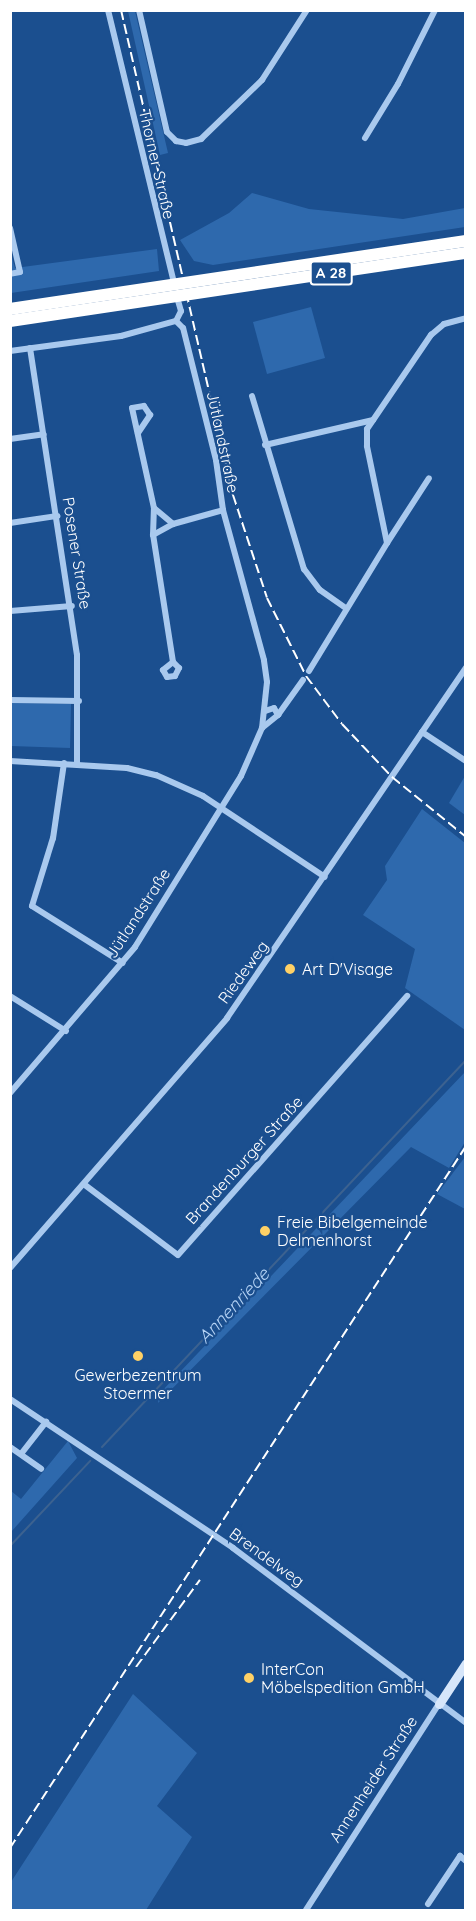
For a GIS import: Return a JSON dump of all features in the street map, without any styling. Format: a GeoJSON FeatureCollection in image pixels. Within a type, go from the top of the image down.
{"type":"FeatureCollection","features":[{"type":"Feature","properties":{"kind":"highway","name":"A 28"},"geometry":{"type":"LineString","coordinates":[[196,287],[465,241]]}},
{"type":"Feature","properties":{"kind":"highway","name":"A 28"},"geometry":{"type":"LineString","coordinates":[[10,309],[465,253]]}},
{"type":"Feature","properties":{"kind":"highway","name":"A 28"},"geometry":{"type":"LineString","coordinates":[[10,321],[173,290]]}},
{"type":"Feature","properties":{"kind":"street","name":"Thorner Straße"},"geometry":{"type":"LineString","coordinates":[[108,10],[181,311],[176,321]]}},
{"type":"Feature","properties":{"kind":"street"},"geometry":{"type":"LineString","coordinates":[[139,10],[167,132],[176,141],[186,143],[201,139],[262,80],[308,10]]}},
{"type":"Feature","properties":{"kind":"street"},"geometry":{"type":"LineString","coordinates":[[365,138],[398,84],[435,10]]}},
{"type":"Feature","properties":{"kind":"street"},"geometry":{"type":"LineString","coordinates":[[10,228],[20,272],[10,274]]}},
{"type":"Feature","properties":{"kind":"street"},"geometry":{"type":"LineString","coordinates":[[387,543],[367,446],[367,429],[431,335],[444,324],[465,318]]}},
{"type":"Feature","properties":{"kind":"street"},"geometry":{"type":"LineString","coordinates":[[10,351],[121,336],[176,321]]}},
{"type":"Feature","properties":{"kind":"street","name":"Jütlandstraße"},"geometry":{"type":"LineString","coordinates":[[10,1093],[123,963],[250,761],[262,728],[267,682],[264,660],[223,510],[216,460],[183,328],[176,321]]}},
{"type":"Feature","properties":{"kind":"street","name":"Posener Straße"},"geometry":{"type":"LineString","coordinates":[[30,348],[72,606],[79,701],[77,763]]}},
{"type":"Feature","properties":{"kind":"street"},"geometry":{"type":"LineString","coordinates":[[252,396],[304,569],[320,590],[346,608]]}},
{"type":"Feature","properties":{"kind":"street"},"geometry":{"type":"LineString","coordinates":[[265,445],[373,420]]}},
{"type":"Feature","properties":{"kind":"street"},"geometry":{"type":"LineString","coordinates":[[138,433],[154,508],[153,535],[173,662]]}},
{"type":"Feature","properties":{"kind":"street"},"geometry":{"type":"LineString","coordinates":[[10,439],[44,434]]}},
{"type":"Feature","properties":{"kind":"street"},"geometry":{"type":"LineString","coordinates":[[309,671],[346,608],[429,478]]}},
{"type":"Feature","properties":{"kind":"street"},"geometry":{"type":"LineString","coordinates":[[154,508],[173,524]]}},
{"type":"Feature","properties":{"kind":"street"},"geometry":{"type":"LineString","coordinates":[[153,535],[173,524],[223,510]]}},
{"type":"Feature","properties":{"kind":"street"},"geometry":{"type":"LineString","coordinates":[[10,524],[57,516]]}},
{"type":"Feature","properties":{"kind":"street"},"geometry":{"type":"LineString","coordinates":[[10,611],[72,606]]}},
{"type":"Feature","properties":{"kind":"street","name":"Riedeweg"},"geometry":{"type":"LineString","coordinates":[[10,1268],[85,1185],[227,1018],[325,878],[465,668]]}},
{"type":"Feature","properties":{"kind":"street"},"geometry":{"type":"LineString","coordinates":[[262,728],[277,720],[278,715],[303,680]]}},
{"type":"Feature","properties":{"kind":"street"},"geometry":{"type":"LineString","coordinates":[[10,699],[79,701]]}},
{"type":"Feature","properties":{"kind":"street"},"geometry":{"type":"LineString","coordinates":[[265,711],[274,708],[278,715]]}},
{"type":"Feature","properties":{"kind":"street"},"geometry":{"type":"LineString","coordinates":[[423,732],[465,761]]}},
{"type":"Feature","properties":{"kind":"street"},"geometry":{"type":"LineString","coordinates":[[10,761],[77,763],[156,775],[221,808],[325,878]]}},
{"type":"Feature","properties":{"kind":"street"},"geometry":{"type":"LineString","coordinates":[[64,763],[55,827],[32,906],[123,963]]}},
{"type":"Feature","properties":{"kind":"street"},"geometry":{"type":"LineString","coordinates":[[10,996],[66,1031]]}},
{"type":"Feature","properties":{"kind":"street","name":"Brandenburger Straße"},"geometry":{"type":"LineString","coordinates":[[85,1185],[178,1255],[407,996]]}},
{"type":"Feature","properties":{"kind":"street","name":"Brendelweg"},"geometry":{"type":"LineString","coordinates":[[10,1399],[233,1548],[465,1723]]}},
{"type":"Feature","properties":{"kind":"street"},"geometry":{"type":"LineString","coordinates":[[21,1454],[46,1422]]}},
{"type":"Feature","properties":{"kind":"street"},"geometry":{"type":"LineString","coordinates":[[10,1447],[41,1468]]}},
{"type":"Feature","properties":{"kind":"street","name":"Annenheider Straße"},"geometry":{"type":"LineString","coordinates":[[306,1911],[465,1663]]}},
{"type":"Feature","properties":{"kind":"street"},"geometry":{"type":"LineString","coordinates":[[428,1904],[460,1856],[465,1861]]}},
{"type":"Feature","properties":{"kind":"shaded area"},"geometry":{"type":"Polygon","coordinates":[[[128,11],[135,11],[168,153],[160,155],[128,11]]]}},
{"type":"Feature","properties":{"kind":"shaded area"},"geometry":{"type":"Polygon","coordinates":[[[252,193],[309,209],[403,219],[465,208],[465,227],[213,265],[194,261],[180,240],[229,213],[252,193]]]}},
{"type":"Feature","properties":{"kind":"shaded area"},"geometry":{"type":"Polygon","coordinates":[[[157,249],[159,271],[11,293],[10,251],[15,268],[157,249]]]}},
{"type":"Feature","properties":{"kind":"shaded area"},"geometry":{"type":"Polygon","coordinates":[[[311,307],[325,358],[267,374],[253,322],[311,307]]]}},
{"type":"Feature","properties":{"kind":"shaded area"},"geometry":{"type":"Polygon","coordinates":[[[11,703],[71,704],[70,748],[11,746],[11,703]]]}},
{"type":"Feature","properties":{"kind":"shaded area"},"geometry":{"type":"Polygon","coordinates":[[[465,776],[465,815],[449,803],[465,776]]]}},
{"type":"Feature","properties":{"kind":"shaded area"},"geometry":{"type":"Polygon","coordinates":[[[422,809],[465,843],[465,1030],[405,988],[415,949],[363,915],[387,880],[385,866],[422,809]]]}},
{"type":"Feature","properties":{"kind":"shaded area"},"geometry":{"type":"Polygon","coordinates":[[[465,1072],[465,1142],[449,1168],[411,1147],[158,1403],[159,1394],[465,1072]]]}},
{"type":"Feature","properties":{"kind":"shaded area"},"geometry":{"type":"Polygon","coordinates":[[[465,1157],[465,1209],[437,1194],[465,1157]]]}},
{"type":"Feature","properties":{"kind":"shaded area"},"geometry":{"type":"Polygon","coordinates":[[[68,1441],[77,1458],[11,1532],[11,1491],[21,1499],[68,1441]]]}},
{"type":"Feature","properties":{"kind":"shaded area"},"geometry":{"type":"Polygon","coordinates":[[[133,1694],[197,1753],[157,1806],[192,1837],[146,1910],[11,1910],[11,1882],[133,1694]]]}},
{"type":"Feature","properties":{"kind":"waterway","name":"Annenriede"},"geometry":{"type":"LineString","coordinates":[[102,1447],[466,1060]]}},
{"type":"Feature","properties":{"kind":"waterway","name":"Annenriede"},"geometry":{"type":"LineString","coordinates":[[10,1546],[90,1461]]}},
{"type":"Feature","properties":{"kind":"railway"},"geometry":{"type":"LineString","coordinates":[[121,10],[233,495],[267,598],[306,676],[342,724],[392,777],[466,837]]}},
{"type":"Feature","properties":{"kind":"railway"},"geometry":{"type":"LineString","coordinates":[[10,1848],[466,1146]]}},
{"type":"Feature","properties":{"kind":"railway"},"geometry":{"type":"LineString","coordinates":[[136,1667],[200,1580]]}},
{"type":"Feature","properties":{"kind":"place","name":"Art D'Visage"},"geometry":{"type":"Point","coordinates":[290,969]}},
{"type":"Feature","properties":{"kind":"place","name":"Freie Bibelgemeinde Delmenhorst"},"geometry":{"type":"Point","coordinates":[265,1231]}},
{"type":"Feature","properties":{"kind":"place","name":"Gewerbezentrum Stoermer"},"geometry":{"type":"Point","coordinates":[138,1356]}},
{"type":"Feature","properties":{"kind":"place","name":"InterCon Möbelspedition GmbH"},"geometry":{"type":"Point","coordinates":[249,1678]}}]}
